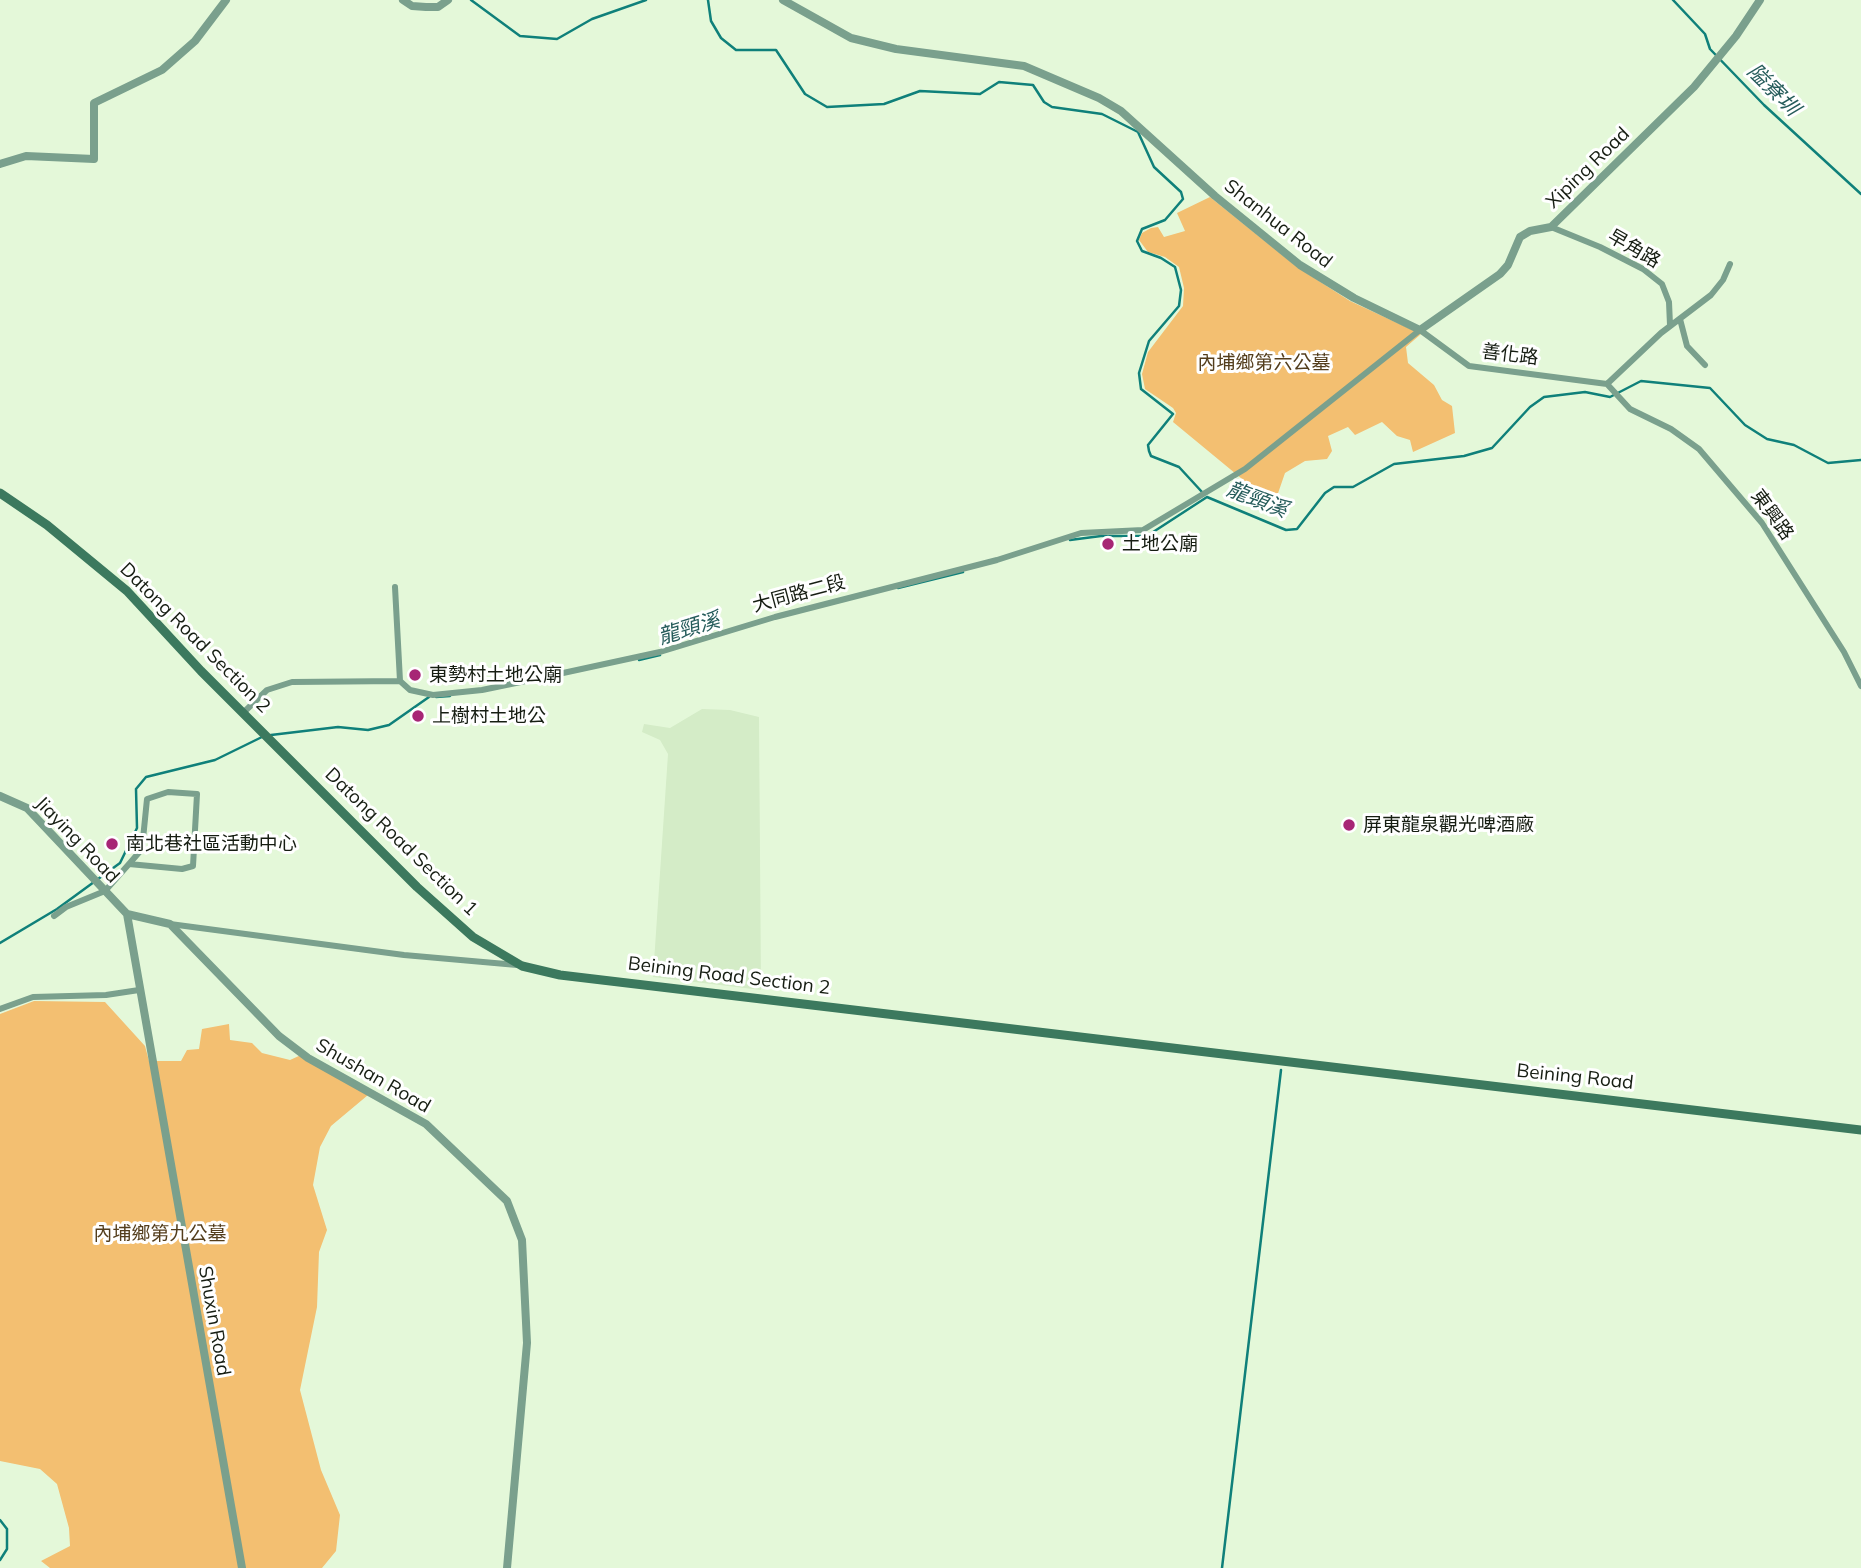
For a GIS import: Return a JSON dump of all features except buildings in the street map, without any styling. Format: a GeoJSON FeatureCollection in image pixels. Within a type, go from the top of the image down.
{"type":"FeatureCollection","features":[{"type":"Feature","properties":{"kind":"main road","name":"Datong Road Section 2"},"geometry":{"type":"LineString","coordinates":[[0,493],[47,525],[127,591],[168,637],[268,736]]}},
{"type":"Feature","properties":{"kind":"main road","name":"Datong Road Section 1"},"geometry":{"type":"LineString","coordinates":[[268,736],[417,887],[473,937],[522,966]]}},
{"type":"Feature","properties":{"kind":"main road","name":"Beining Road Section 2"},"geometry":{"type":"LineString","coordinates":[[522,966],[560,975],[1285,1062]]}},
{"type":"Feature","properties":{"kind":"main road","name":"Beining Road"},"geometry":{"type":"LineString","coordinates":[[1285,1062],[1861,1129]]}},
{"type":"Feature","properties":{"kind":"street"},"geometry":{"type":"LineString","coordinates":[[0,164],[26,156],[94,159],[94,103],[162,70],[195,41],[226,0]]}},
{"type":"Feature","properties":{"kind":"street"},"geometry":{"type":"LineString","coordinates":[[403,0],[412,6],[426,7],[438,7],[448,0]]}},
{"type":"Feature","properties":{"kind":"street","name":"Shanhua Road"},"geometry":{"type":"LineString","coordinates":[[783,0],[851,38],[886,47],[1024,66],[1099,98],[1121,111],[1245,222],[1300,265],[1354,299],[1420,330]]}},
{"type":"Feature","properties":{"kind":"street","name":"Xiping Road"},"geometry":{"type":"LineString","coordinates":[[1420,330],[1500,274],[1508,265],[1520,237],[1530,231],[1550,227],[1715,63],[1760,0]]}},
{"type":"Feature","properties":{"kind":"street","name":"早角路"},"geometry":{"type":"LineString","coordinates":[[1550,227],[1600,247],[1643,269],[1662,284],[1669,302],[1670,325]]}},
{"type":"Feature","properties":{"kind":"street"},"geometry":{"type":"LineString","coordinates":[[1607,384],[1670,325],[1711,295],[1723,280],[1730,264]]}},
{"type":"Feature","properties":{"kind":"street"},"geometry":{"type":"LineString","coordinates":[[1680,319],[1682,338],[1705,365]]}},
{"type":"Feature","properties":{"kind":"street","name":"善化路"},"geometry":{"type":"LineString","coordinates":[[1420,330],[1469,366],[1607,384]]}},
{"type":"Feature","properties":{"kind":"street","name":"大同路二段"},"geometry":{"type":"LineString","coordinates":[[244,712],[267,690],[292,682],[400,681],[417,693],[433,695],[470,691],[660,652],[787,613],[997,559],[1081,533],[1143,530],[1245,469],[1420,330]]}},
{"type":"Feature","properties":{"kind":"street","name":"東興路"},"geometry":{"type":"LineString","coordinates":[[1607,384],[1619,399],[1699,449],[1762,523],[1844,652],[1861,685]]}},
{"type":"Feature","properties":{"kind":"street"},"geometry":{"type":"LineString","coordinates":[[395,587],[400,681]]}},
{"type":"Feature","properties":{"kind":"street"},"geometry":{"type":"LineString","coordinates":[[54,916],[129,864],[142,849],[147,799],[168,792],[197,794],[193,866],[182,869],[129,864]]}},
{"type":"Feature","properties":{"kind":"street","name":"Jiaying Road"},"geometry":{"type":"LineString","coordinates":[[0,796],[27,808],[127,914]]}},
{"type":"Feature","properties":{"kind":"street"},"geometry":{"type":"LineString","coordinates":[[127,914],[170,924]]}},
{"type":"Feature","properties":{"kind":"street","name":"Shuxin Road"},"geometry":{"type":"LineString","coordinates":[[127,914],[242,1568]]}},
{"type":"Feature","properties":{"kind":"street","name":"Beining Road Section 2"},"geometry":{"type":"LineString","coordinates":[[170,924],[460,961],[522,966]]}},
{"type":"Feature","properties":{"kind":"street","name":"Shushan Road"},"geometry":{"type":"LineString","coordinates":[[170,924],[279,1035],[308,1058],[426,1124],[507,1201],[522,1240],[527,1343],[507,1568]]}},
{"type":"Feature","properties":{"kind":"street"},"geometry":{"type":"LineString","coordinates":[[0,1009],[33,997],[106,995],[139,990]]}},
{"type":"Feature","properties":{"kind":"shaded area"},"geometry":{"type":"Polygon","coordinates":[[[702,709],[730,710],[759,717],[761,990],[653,977],[668,754],[660,740],[642,732],[644,724],[670,728],[702,709]]]}},
{"type":"Feature","properties":{"kind":"green space","name":"內埔鄉第六公墓"},"geometry":{"type":"Polygon","coordinates":[[[1210,197],[1297,267],[1350,301],[1421,334],[1406,347],[1408,363],[1434,385],[1442,400],[1452,406],[1455,433],[1413,452],[1410,440],[1397,436],[1382,422],[1355,435],[1348,427],[1328,436],[1332,451],[1327,459],[1305,461],[1285,473],[1275,502],[1253,488],[1173,422],[1176,413],[1173,408],[1145,389],[1142,374],[1148,352],[1183,306],[1184,288],[1179,267],[1165,257],[1148,252],[1139,240],[1142,233],[1151,228],[1158,227],[1164,237],[1185,231],[1177,213],[1210,197]]]}},
{"type":"Feature","properties":{"kind":"green space","name":"內埔鄉第九公墓"},"geometry":{"type":"Polygon","coordinates":[[[34,1001],[105,1002],[145,1046],[149,1061],[181,1061],[187,1050],[199,1049],[202,1029],[229,1024],[230,1040],[252,1043],[262,1053],[290,1060],[301,1055],[368,1095],[331,1126],[320,1147],[313,1185],[327,1230],[319,1252],[317,1307],[300,1390],[321,1470],[340,1515],[336,1551],[322,1568],[50,1568],[41,1561],[70,1546],[69,1528],[57,1484],[40,1469],[0,1461],[0,1014],[34,1001]]]}},
{"type":"Feature","properties":{"kind":"waterway"},"geometry":{"type":"LineString","coordinates":[[471,0],[520,36],[557,39],[592,19],[646,0]]}},
{"type":"Feature","properties":{"kind":"waterway"},"geometry":{"type":"LineString","coordinates":[[708,0],[711,21],[721,38],[736,50],[776,50],[805,94],[827,107],[884,104],[920,91],[980,94],[999,82],[1033,85],[1044,102],[1052,107],[1102,114],[1138,132],[1154,167],[1181,192],[1183,199],[1165,220],[1142,229],[1137,241],[1142,251],[1175,267],[1181,290],[1179,306],[1149,341],[1139,373],[1141,389],[1173,414],[1148,445],[1149,451],[1151,456],[1179,467],[1202,492]]}},
{"type":"Feature","properties":{"kind":"waterway","name":"隘寮圳"},"geometry":{"type":"LineString","coordinates":[[1673,0],[1705,34],[1710,49],[1764,105],[1861,194]]}},
{"type":"Feature","properties":{"kind":"waterway","name":"龍頸溪"},"geometry":{"type":"LineString","coordinates":[[1070,540],[1101,536],[1147,536],[1207,497],[1286,530],[1297,529],[1325,493],[1334,487],[1353,487],[1394,464],[1464,456],[1492,448],[1530,407],[1544,397],[1585,392],[1610,397],[1641,381],[1710,388],[1745,425],[1767,439],[1794,445],[1828,463],[1861,460]]}},
{"type":"Feature","properties":{"kind":"waterway","name":"龍頸溪"},"geometry":{"type":"LineString","coordinates":[[898,588],[963,572]]}},
{"type":"Feature","properties":{"kind":"waterway","name":"龍頸溪"},"geometry":{"type":"LineString","coordinates":[[639,660],[660,655]]}},
{"type":"Feature","properties":{"kind":"waterway","name":"龍頸溪"},"geometry":{"type":"LineString","coordinates":[[436,697],[450,696]]}},
{"type":"Feature","properties":{"kind":"waterway"},"geometry":{"type":"LineString","coordinates":[[271,735],[338,727],[368,730],[389,725],[429,697]]}},
{"type":"Feature","properties":{"kind":"waterway"},"geometry":{"type":"LineString","coordinates":[[0,943],[57,909],[120,863],[137,828],[136,789],[146,777],[215,760],[264,736]]}},
{"type":"Feature","properties":{"kind":"waterway"},"geometry":{"type":"LineString","coordinates":[[1222,1568],[1281,1070]]}},
{"type":"Feature","properties":{"kind":"waterway"},"geometry":{"type":"LineString","coordinates":[[0,1520],[7,1529],[7,1549],[0,1560]]}},
{"type":"Feature","properties":{"kind":"place","name":"土地公廟"},"geometry":{"type":"Point","coordinates":[1108,544]}},
{"type":"Feature","properties":{"kind":"place","name":"東勢村土地公廟"},"geometry":{"type":"Point","coordinates":[415,675]}},
{"type":"Feature","properties":{"kind":"place","name":"上樹村土地公"},"geometry":{"type":"Point","coordinates":[418,716]}},
{"type":"Feature","properties":{"kind":"place","name":"屏東龍泉觀光啤酒廠"},"geometry":{"type":"Point","coordinates":[1349,825]}},
{"type":"Feature","properties":{"kind":"place","name":"南北巷社區活動中心"},"geometry":{"type":"Point","coordinates":[112,844]}}]}
